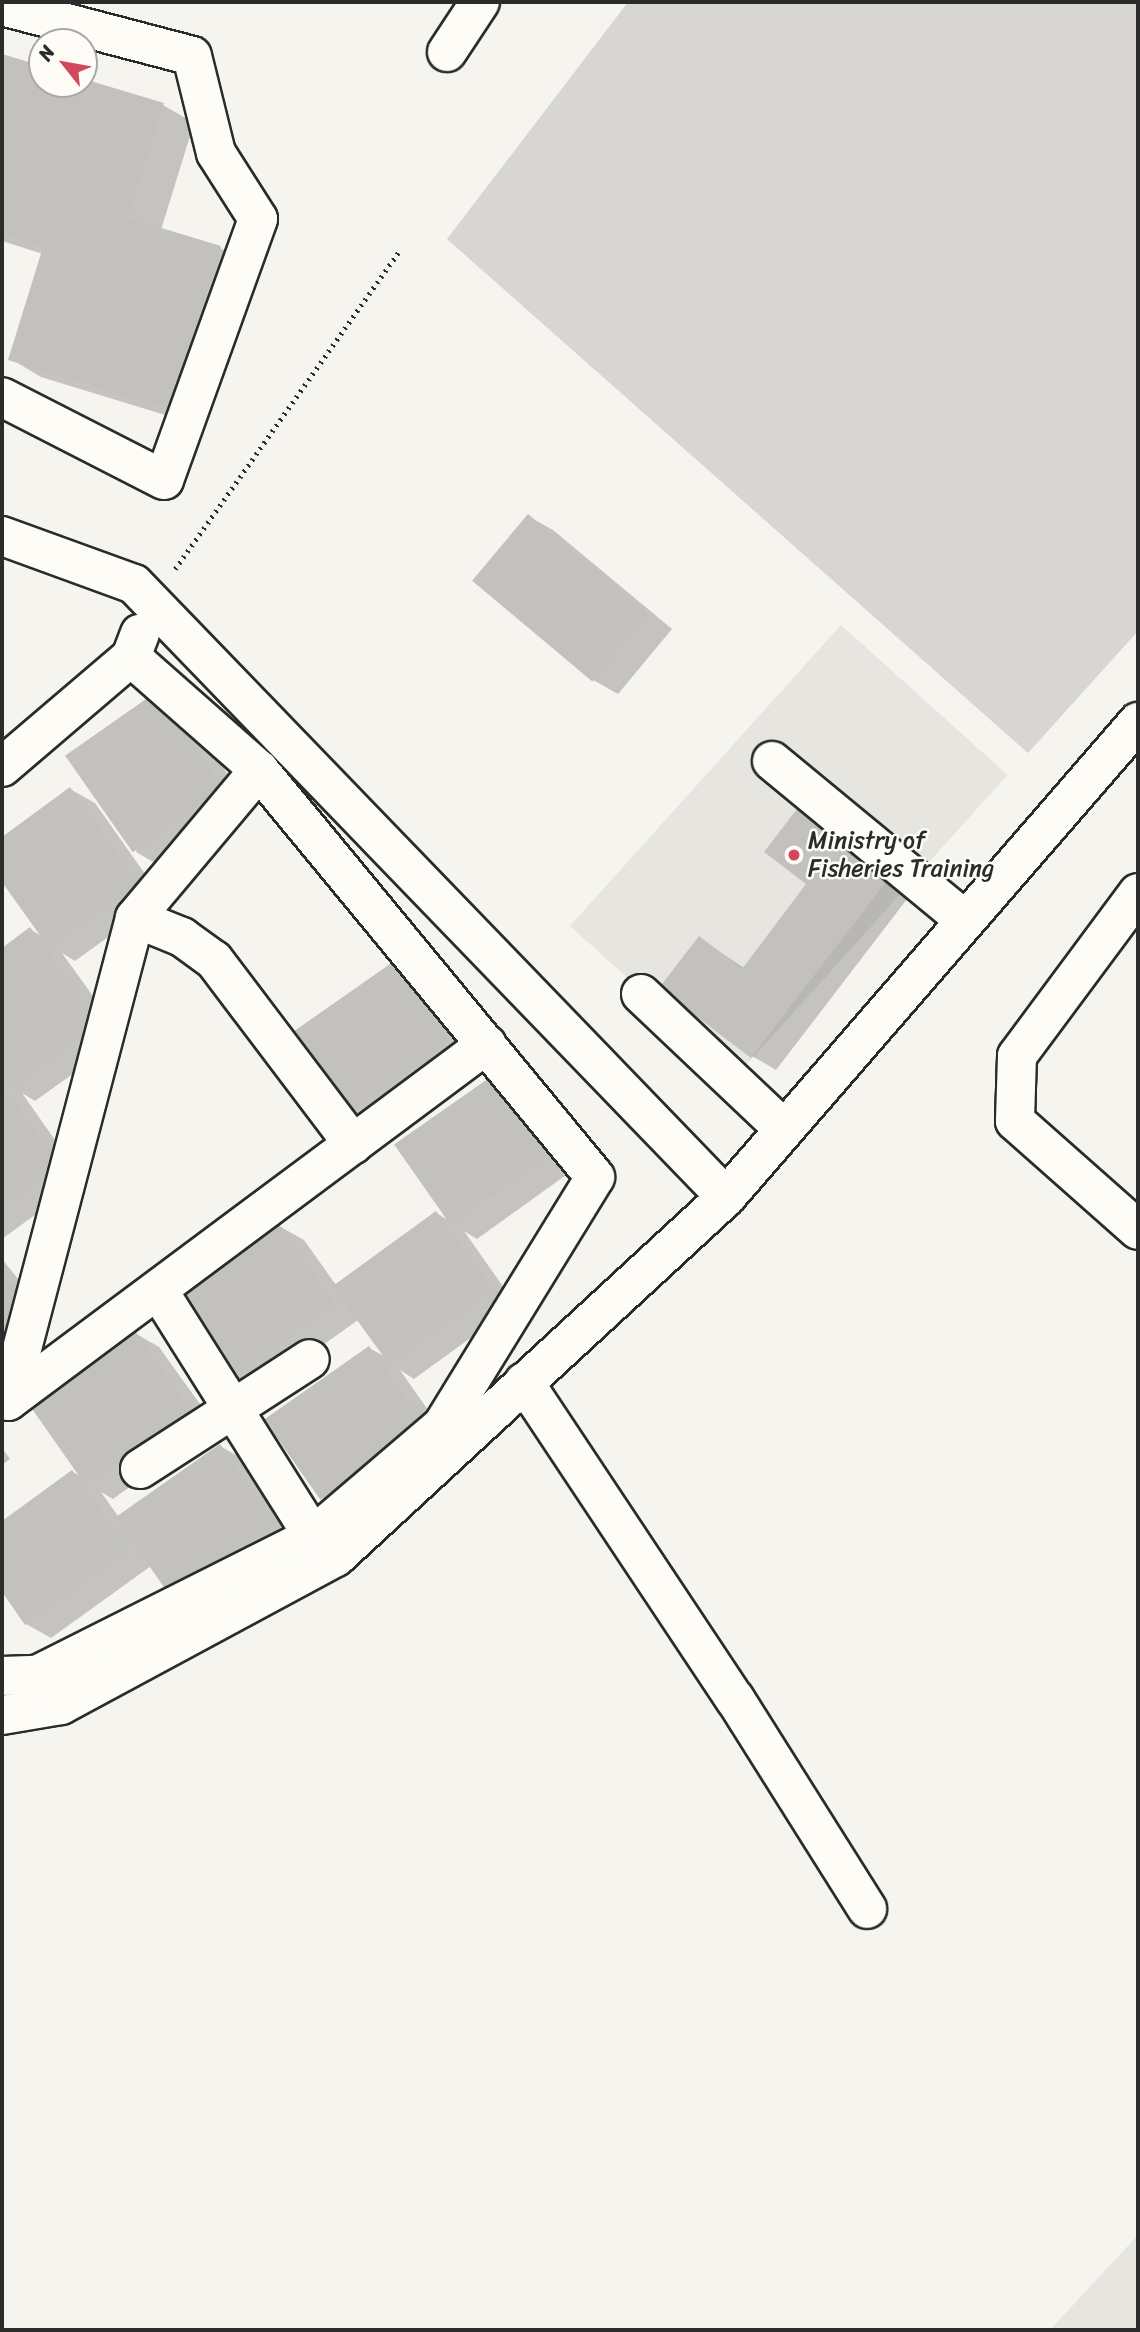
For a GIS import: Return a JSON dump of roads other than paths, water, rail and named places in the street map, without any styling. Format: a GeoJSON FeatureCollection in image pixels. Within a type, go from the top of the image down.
{"type":"FeatureCollection","features":[{"type":"Feature","properties":{"kind":"street"},"geometry":{"type":"LineString","coordinates":[[447,52],[480,2]]}},
{"type":"Feature","properties":{"kind":"street"},"geometry":{"type":"LineString","coordinates":[[2,6],[192,56],[216,153],[258,219],[163,480],[2,397]]}},
{"type":"Feature","properties":{"kind":"street"},"geometry":{"type":"LineString","coordinates":[[2,536],[134,584],[726,1197]]}},
{"type":"Feature","properties":{"kind":"street"},"geometry":{"type":"LineString","coordinates":[[2,767],[131,657],[152,602]]}},
{"type":"Feature","properties":{"kind":"street"},"geometry":{"type":"LineString","coordinates":[[2,1676],[37,1675],[313,1536],[442,1426],[595,1177],[259,770],[131,657]]}},
{"type":"Feature","properties":{"kind":"street"},"geometry":{"type":"LineString","coordinates":[[2,1715],[61,1705],[336,1557],[726,1197],[1138,722]]}},
{"type":"Feature","properties":{"kind":"street"},"geometry":{"type":"LineString","coordinates":[[772,761],[965,920]]}},
{"type":"Feature","properties":{"kind":"street"},"geometry":{"type":"LineString","coordinates":[[259,770],[135,918],[8,1401],[487,1044]]}},
{"type":"Feature","properties":{"kind":"street"},"geometry":{"type":"LineString","coordinates":[[1138,893],[1017,1056],[1015,1121],[1138,1230]]}},
{"type":"Feature","properties":{"kind":"street"},"geometry":{"type":"LineString","coordinates":[[135,918],[181,937],[214,960],[353,1144]]}},
{"type":"Feature","properties":{"kind":"street"},"geometry":{"type":"LineString","coordinates":[[641,994],[784,1129]]}},
{"type":"Feature","properties":{"kind":"street"},"geometry":{"type":"LineString","coordinates":[[158,1290],[313,1536]]}},
{"type":"Feature","properties":{"kind":"street"},"geometry":{"type":"LineString","coordinates":[[140,1469],[310,1359]]}},
{"type":"Feature","properties":{"kind":"street"},"geometry":{"type":"LineString","coordinates":[[524,1382],[735,1699],[867,1909]]}},
{"type":"Feature","properties":{"kind":"place","name":"Ministry of Fisheries Training"},"geometry":{"type":"Point","coordinates":[794,855]}}]}
